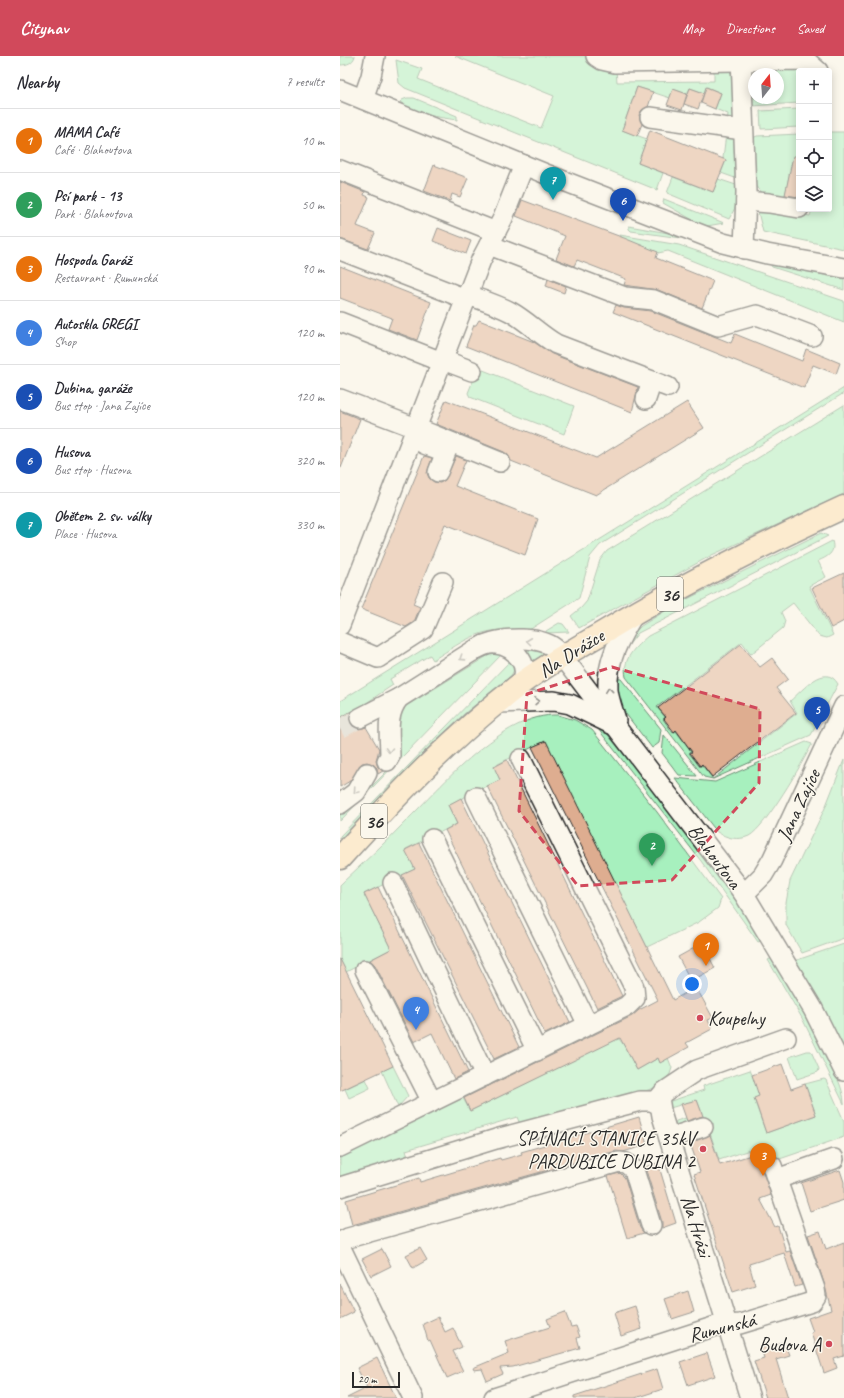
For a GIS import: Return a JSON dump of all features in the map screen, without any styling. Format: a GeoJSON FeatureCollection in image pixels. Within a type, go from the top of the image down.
{"type":"FeatureCollection","features":[{"type":"Feature","properties":{"kind":"main road","name":"Na Drážce"},"geometry":{"type":"LineString","coordinates":[[340,858],[407,785],[465,730],[520,685],[562,657],[702,576],[844,507]]}},
{"type":"Feature","properties":{"kind":"street"},"geometry":{"type":"LineString","coordinates":[[363,99],[371,76],[375,56]]}},
{"type":"Feature","properties":{"kind":"street"},"geometry":{"type":"LineString","coordinates":[[596,56],[602,60],[616,63],[741,58],[808,58],[809,63],[815,68]]}},
{"type":"Feature","properties":{"kind":"street"},"geometry":{"type":"LineString","coordinates":[[741,58],[746,201],[744,249]]}},
{"type":"Feature","properties":{"kind":"street"},"geometry":{"type":"LineString","coordinates":[[340,90],[702,236],[744,249],[844,269]]}},
{"type":"Feature","properties":{"kind":"street"},"geometry":{"type":"LineString","coordinates":[[650,117],[743,130]]}},
{"type":"Feature","properties":{"kind":"street"},"geometry":{"type":"LineString","coordinates":[[340,625],[344,602],[414,433],[467,297],[524,165]]}},
{"type":"Feature","properties":{"kind":"street"},"geometry":{"type":"LineString","coordinates":[[340,170],[624,297],[654,300],[718,326],[757,315],[812,336]]}},
{"type":"Feature","properties":{"kind":"street"},"geometry":{"type":"LineString","coordinates":[[746,201],[769,202],[796,207]]}},
{"type":"Feature","properties":{"kind":"street"},"geometry":{"type":"LineString","coordinates":[[340,250],[467,297],[510,311],[528,323],[539,334],[556,344],[660,384],[646,400]]}},
{"type":"Feature","properties":{"kind":"street"},"geometry":{"type":"LineString","coordinates":[[340,322],[472,371]]}},
{"type":"Feature","properties":{"kind":"street"},"geometry":{"type":"LineString","coordinates":[[340,399],[414,433],[446,452],[438,472]]}},
{"type":"Feature","properties":{"kind":"street"},"geometry":{"type":"LineString","coordinates":[[414,433],[500,462]]}},
{"type":"Feature","properties":{"kind":"street"},"geometry":{"type":"LineString","coordinates":[[340,642],[378,658],[423,629],[443,582]]}},
{"type":"Feature","properties":{"kind":"street"},"geometry":{"type":"LineString","coordinates":[[618,727],[608,691],[608,672],[622,632],[634,614]]}},
{"type":"Feature","properties":{"kind":"street","name":"Blahoutova"},"geometry":{"type":"LineString","coordinates":[[360,718],[399,698],[484,645],[502,640],[527,640],[552,646],[618,727],[744,894],[813,1009],[844,1071]]}},
{"type":"Feature","properties":{"kind":"street"},"geometry":{"type":"LineString","coordinates":[[484,645],[499,644],[514,652],[524,668],[524,677],[520,685]]}},
{"type":"Feature","properties":{"kind":"street"},"geometry":{"type":"LineString","coordinates":[[387,761],[390,756],[390,712],[399,698]]}},
{"type":"Feature","properties":{"kind":"street"},"geometry":{"type":"LineString","coordinates":[[498,702],[554,701],[575,705],[618,727]]}},
{"type":"Feature","properties":{"kind":"street","name":"Jana Zajíce"},"geometry":{"type":"LineString","coordinates":[[744,894],[763,875],[772,860],[844,709]]}},
{"type":"Feature","properties":{"kind":"street"},"geometry":{"type":"LineString","coordinates":[[340,1147],[537,1051],[631,1003],[635,998],[635,991],[521,759]]}},
{"type":"Feature","properties":{"kind":"street"},"geometry":{"type":"LineString","coordinates":[[340,804],[356,792],[367,773]]}},
{"type":"Feature","properties":{"kind":"street"},"geometry":{"type":"LineString","coordinates":[[476,797],[588,1025]]}},
{"type":"Feature","properties":{"kind":"street"},"geometry":{"type":"LineString","coordinates":[[432,839],[537,1051]]}},
{"type":"Feature","properties":{"kind":"street"},"geometry":{"type":"LineString","coordinates":[[393,883],[485,1076]]}},
{"type":"Feature","properties":{"kind":"street"},"geometry":{"type":"LineString","coordinates":[[365,970],[432,1102]]}},
{"type":"Feature","properties":{"kind":"street"},"geometry":{"type":"LineString","coordinates":[[340,1187],[496,1140],[640,1101],[651,1101],[658,1104],[660,1094],[697,1070],[786,1038]]}},
{"type":"Feature","properties":{"kind":"street","name":"Na Hrázi"},"geometry":{"type":"LineString","coordinates":[[658,1104],[750,1398]]}},
{"type":"Feature","properties":{"kind":"street"},"geometry":{"type":"LineString","coordinates":[[669,1138],[703,1127]]}},
{"type":"Feature","properties":{"kind":"street","name":"Rumunská"},"geometry":{"type":"LineString","coordinates":[[494,1398],[716,1326],[740,1324],[812,1302],[816,1296],[774,1173],[834,1159]]}},
{"type":"Feature","properties":{"kind":"street"},"geometry":{"type":"LineString","coordinates":[[340,1242],[348,1238],[619,1162],[626,1163],[634,1170],[651,1225]]}},
{"type":"Feature","properties":{"kind":"street"},"geometry":{"type":"LineString","coordinates":[[340,1246],[413,1398]]}},
{"type":"Feature","properties":{"kind":"highlighted area"},"geometry":{"type":"Polygon","coordinates":[[[612,667],[760,709],[759,783],[672,880],[578,886],[519,811],[527,694],[612,667]]]}},
{"type":"Feature","properties":{"kind":"green space"},"geometry":{"type":"Polygon","coordinates":[[[340,56],[355,56],[349,63],[340,65],[340,56]]]}},
{"type":"Feature","properties":{"kind":"green space"},"geometry":{"type":"Polygon","coordinates":[[[455,56],[587,56],[616,70],[617,82],[714,81],[714,68],[728,70],[731,73],[734,120],[727,122],[728,114],[715,109],[721,93],[707,87],[704,93],[690,88],[687,94],[673,89],[670,98],[637,87],[622,130],[647,139],[638,163],[663,173],[657,190],[405,88],[399,83],[396,60],[422,69],[418,79],[541,128],[554,96],[455,56]]]}},
{"type":"Feature","properties":{"kind":"green space"},"geometry":{"type":"Polygon","coordinates":[[[784,68],[796,68],[796,103],[784,104],[784,68]]]}},
{"type":"Feature","properties":{"kind":"green space"},"geometry":{"type":"Polygon","coordinates":[[[407,98],[414,98],[457,116],[457,120],[427,115],[413,110],[400,102],[407,98]]]}},
{"type":"Feature","properties":{"kind":"green space"},"geometry":{"type":"Polygon","coordinates":[[[752,104],[783,104],[752,106],[752,104]]]}},
{"type":"Feature","properties":{"kind":"green space"},"geometry":{"type":"Polygon","coordinates":[[[796,109],[796,127],[761,129],[760,111],[796,109]]]}},
{"type":"Feature","properties":{"kind":"green space"},"geometry":{"type":"Polygon","coordinates":[[[832,132],[844,132],[844,249],[763,232],[758,212],[776,210],[810,216],[811,212],[832,212],[832,132]]]}},
{"type":"Feature","properties":{"kind":"green space"},"geometry":{"type":"Polygon","coordinates":[[[726,134],[734,139],[735,178],[721,173],[726,160],[723,158],[726,134]]]}},
{"type":"Feature","properties":{"kind":"green space"},"geometry":{"type":"Polygon","coordinates":[[[796,134],[796,172],[790,171],[784,202],[762,194],[755,185],[753,138],[757,136],[796,134]]]}},
{"type":"Feature","properties":{"kind":"green space"},"geometry":{"type":"Polygon","coordinates":[[[673,177],[713,192],[718,179],[736,185],[736,206],[729,219],[667,193],[673,177]]]}},
{"type":"Feature","properties":{"kind":"green space"},"geometry":{"type":"Polygon","coordinates":[[[664,199],[724,223],[707,226],[700,224],[663,203],[664,199]]]}},
{"type":"Feature","properties":{"kind":"green space"},"geometry":{"type":"Polygon","coordinates":[[[629,226],[668,233],[681,238],[631,231],[629,226]]]}},
{"type":"Feature","properties":{"kind":"green space"},"geometry":{"type":"Polygon","coordinates":[[[620,235],[679,245],[844,301],[844,322],[668,251],[658,253],[623,239],[620,235]]]}},
{"type":"Feature","properties":{"kind":"green space"},"geometry":{"type":"Polygon","coordinates":[[[770,264],[844,279],[844,290],[772,267],[770,264]]]}},
{"type":"Feature","properties":{"kind":"green space"},"geometry":{"type":"Polygon","coordinates":[[[478,368],[574,406],[564,434],[470,397],[468,393],[478,368]]]}},
{"type":"Feature","properties":{"kind":"green space"},"geometry":{"type":"Polygon","coordinates":[[[844,388],[844,393],[600,545],[590,557],[579,598],[526,632],[499,630],[487,632],[466,640],[433,660],[430,655],[390,679],[393,685],[340,720],[340,701],[844,388]]]}},
{"type":"Feature","properties":{"kind":"green space"},"geometry":{"type":"Polygon","coordinates":[[[844,405],[844,494],[712,555],[579,628],[571,616],[587,601],[600,560],[607,551],[844,405]]]}},
{"type":"Feature","properties":{"kind":"green space"},"geometry":{"type":"Polygon","coordinates":[[[821,533],[828,536],[638,633],[624,651],[632,635],[641,626],[673,606],[821,533]]]}},
{"type":"Feature","properties":{"kind":"green space"},"geometry":{"type":"Polygon","coordinates":[[[832,541],[832,552],[818,561],[826,577],[809,586],[833,635],[827,638],[819,636],[793,603],[781,612],[785,621],[783,628],[751,654],[742,642],[657,707],[665,717],[663,719],[673,733],[676,731],[691,751],[689,753],[700,767],[702,765],[713,779],[704,777],[626,677],[625,671],[628,659],[634,649],[648,636],[832,541]]]}},
{"type":"Feature","properties":{"kind":"green space"},"geometry":{"type":"Polygon","coordinates":[[[559,623],[563,624],[569,632],[546,633],[546,631],[559,623]]]}},
{"type":"Feature","properties":{"kind":"green space"},"geometry":{"type":"Polygon","coordinates":[[[530,648],[546,653],[530,663],[526,651],[530,648]]]}},
{"type":"Feature","properties":{"kind":"green space"},"geometry":{"type":"Polygon","coordinates":[[[492,653],[503,653],[340,821],[340,814],[351,807],[391,767],[399,750],[397,723],[403,708],[492,653]]]}},
{"type":"Feature","properties":{"kind":"green space"},"geometry":{"type":"Polygon","coordinates":[[[512,659],[515,668],[511,676],[464,714],[425,751],[340,839],[340,836],[512,659]]]}},
{"type":"Feature","properties":{"kind":"green space"},"geometry":{"type":"Polygon","coordinates":[[[827,676],[833,678],[838,684],[811,735],[713,779],[797,713],[790,701],[807,685],[814,680],[827,676]]]}},
{"type":"Feature","properties":{"kind":"green space"},"geometry":{"type":"Polygon","coordinates":[[[612,678],[621,679],[661,729],[659,743],[652,748],[619,705],[612,678]]]}},
{"type":"Feature","properties":{"kind":"green space"},"geometry":{"type":"Polygon","coordinates":[[[558,715],[575,720],[592,730],[657,812],[721,899],[718,908],[699,922],[647,947],[545,741],[494,766],[500,780],[448,805],[457,824],[406,849],[415,869],[364,894],[391,949],[340,975],[340,885],[390,838],[474,754],[495,738],[516,726],[537,718],[558,715]]]}},
{"type":"Feature","properties":{"kind":"green space"},"geometry":{"type":"Polygon","coordinates":[[[595,725],[603,729],[609,736],[689,836],[727,887],[761,941],[758,942],[701,861],[595,725]]]}},
{"type":"Feature","properties":{"kind":"green space"},"geometry":{"type":"Polygon","coordinates":[[[664,735],[697,776],[679,775],[662,753],[664,735]]]}},
{"type":"Feature","properties":{"kind":"green space"},"geometry":{"type":"Polygon","coordinates":[[[806,742],[812,744],[783,794],[764,821],[756,830],[745,838],[733,838],[717,832],[675,778],[715,782],[806,742]]]}},
{"type":"Feature","properties":{"kind":"green space"},"geometry":{"type":"Polygon","coordinates":[[[844,760],[844,938],[802,953],[786,925],[786,903],[790,881],[825,808],[844,760]]]}},
{"type":"Feature","properties":{"kind":"green space"},"geometry":{"type":"Polygon","coordinates":[[[844,944],[844,1054],[794,961],[844,944]]]}},
{"type":"Feature","properties":{"kind":"green space"},"geometry":{"type":"Polygon","coordinates":[[[772,958],[820,1043],[835,1073],[842,1091],[844,1104],[802,1018],[768,960],[772,958]]]}},
{"type":"Feature","properties":{"kind":"green space"},"geometry":{"type":"Polygon","coordinates":[[[618,1038],[624,1045],[637,1070],[658,1058],[660,1062],[668,1058],[672,1068],[670,1074],[658,1087],[522,1129],[517,1117],[406,1150],[409,1162],[340,1183],[340,1158],[463,1098],[470,1111],[618,1038]]]}},
{"type":"Feature","properties":{"kind":"green space"},"geometry":{"type":"Polygon","coordinates":[[[811,1051],[819,1069],[818,1072],[797,1079],[789,1057],[811,1051]]]}},
{"type":"Feature","properties":{"kind":"green space"},"geometry":{"type":"Polygon","coordinates":[[[393,1066],[408,1096],[398,1107],[382,1071],[393,1066]]]}},
{"type":"Feature","properties":{"kind":"green space"},"geometry":{"type":"Polygon","coordinates":[[[750,1070],[761,1096],[754,1099],[766,1133],[816,1115],[805,1084],[824,1079],[826,1080],[844,1121],[844,1137],[768,1163],[762,1146],[719,1160],[706,1121],[675,1127],[676,1121],[702,1113],[697,1100],[670,1108],[668,1099],[670,1098],[671,1101],[704,1090],[703,1086],[750,1070]]]}},
{"type":"Feature","properties":{"kind":"green space"},"geometry":{"type":"Polygon","coordinates":[[[366,1079],[370,1088],[349,1098],[345,1089],[366,1079]]]}},
{"type":"Feature","properties":{"kind":"building"},"geometry":{"type":"Polygon","coordinates":[[[637,87],[653,92],[648,107],[642,110],[639,115],[642,124],[637,136],[622,130],[637,87]]]}},
{"type":"Feature","properties":{"kind":"building"},"geometry":{"type":"Polygon","coordinates":[[[706,87],[721,93],[715,109],[701,103],[706,87]]]}},
{"type":"Feature","properties":{"kind":"building"},"geometry":{"type":"Polygon","coordinates":[[[690,88],[704,93],[698,109],[684,104],[690,88]]]}},
{"type":"Feature","properties":{"kind":"building"},"geometry":{"type":"Polygon","coordinates":[[[673,89],[687,94],[682,110],[667,105],[673,89]]]}},
{"type":"Feature","properties":{"kind":"building"},"geometry":{"type":"Polygon","coordinates":[[[650,130],[726,160],[713,192],[638,163],[650,130]]]}},
{"type":"Feature","properties":{"kind":"building"},"geometry":{"type":"Polygon","coordinates":[[[793,156],[796,156],[796,197],[785,195],[793,156]]]}},
{"type":"Feature","properties":{"kind":"building"},"geometry":{"type":"Polygon","coordinates":[[[434,165],[468,178],[460,197],[452,194],[450,201],[424,191],[434,165]]]}},
{"type":"Feature","properties":{"kind":"building"},"geometry":{"type":"Polygon","coordinates":[[[340,182],[365,192],[364,195],[369,197],[357,226],[375,233],[368,249],[340,239],[340,182]]]}},
{"type":"Feature","properties":{"kind":"building"},"geometry":{"type":"Polygon","coordinates":[[[522,200],[658,252],[656,258],[713,281],[702,308],[658,290],[624,285],[626,279],[577,260],[574,266],[556,259],[565,236],[516,216],[522,200]]]}},
{"type":"Feature","properties":{"kind":"building"},"geometry":{"type":"Polygon","coordinates":[[[438,228],[471,241],[466,254],[433,241],[438,228]]]}},
{"type":"Feature","properties":{"kind":"building"},"geometry":{"type":"Polygon","coordinates":[[[340,266],[431,302],[417,340],[388,329],[392,318],[340,298],[340,266]]]}},
{"type":"Feature","properties":{"kind":"building"},"geometry":{"type":"Polygon","coordinates":[[[548,279],[566,286],[564,293],[546,286],[548,279]]]}},
{"type":"Feature","properties":{"kind":"building"},"geometry":{"type":"Polygon","coordinates":[[[616,305],[624,308],[651,311],[731,343],[735,334],[802,361],[806,349],[840,363],[836,374],[813,365],[804,388],[613,312],[616,305]]]}},
{"type":"Feature","properties":{"kind":"building"},"geometry":{"type":"Polygon","coordinates":[[[479,320],[534,342],[552,354],[638,387],[632,412],[466,346],[474,325],[476,325],[479,320]]]}},
{"type":"Feature","properties":{"kind":"building"},"geometry":{"type":"Polygon","coordinates":[[[446,400],[596,458],[687,402],[704,428],[596,495],[511,461],[509,456],[504,452],[436,424],[446,400]]]}},
{"type":"Feature","properties":{"kind":"building"},"geometry":{"type":"Polygon","coordinates":[[[340,411],[360,419],[341,468],[340,468],[340,411]]]}},
{"type":"Feature","properties":{"kind":"building"},"geometry":{"type":"Polygon","coordinates":[[[424,456],[432,458],[427,473],[429,478],[434,482],[440,483],[445,480],[456,456],[466,460],[455,486],[538,519],[525,555],[445,524],[413,604],[420,607],[414,622],[406,627],[361,609],[424,456]]]}},
{"type":"Feature","properties":{"kind":"building"},"geometry":{"type":"Polygon","coordinates":[[[844,573],[844,621],[831,628],[812,588],[844,573]]]}},
{"type":"Feature","properties":{"kind":"building"},"geometry":{"type":"Polygon","coordinates":[[[741,644],[760,667],[772,658],[788,679],[776,688],[796,713],[712,777],[702,764],[700,766],[690,753],[692,752],[676,730],[674,732],[664,719],[666,717],[658,708],[741,644]]]}},
{"type":"Feature","properties":{"kind":"building"},"geometry":{"type":"Polygon","coordinates":[[[353,710],[349,717],[350,723],[359,729],[366,727],[379,749],[376,761],[378,767],[383,771],[378,774],[377,768],[373,764],[367,762],[362,763],[350,781],[340,787],[340,718],[353,710]]]}},
{"type":"Feature","properties":{"kind":"building"},"geometry":{"type":"Polygon","coordinates":[[[546,741],[673,1000],[696,987],[713,1018],[708,1020],[712,1029],[686,1043],[689,1047],[660,1063],[658,1058],[637,1070],[620,1038],[470,1111],[464,1098],[632,1016],[639,1010],[658,1000],[532,747],[546,741]]]}},
{"type":"Feature","properties":{"kind":"building"},"geometry":{"type":"Polygon","coordinates":[[[507,760],[622,996],[597,1008],[487,786],[500,780],[494,767],[507,760]]]}},
{"type":"Feature","properties":{"kind":"building"},"geometry":{"type":"Polygon","coordinates":[[[461,798],[570,1022],[545,1034],[445,830],[457,824],[448,805],[461,798]]]}},
{"type":"Feature","properties":{"kind":"building"},"geometry":{"type":"Polygon","coordinates":[[[419,843],[519,1047],[494,1059],[402,875],[415,869],[405,850],[419,843]]]}},
{"type":"Feature","properties":{"kind":"building"},"geometry":{"type":"Polygon","coordinates":[[[378,887],[468,1072],[454,1079],[432,1033],[414,1042],[375,965],[370,960],[391,949],[364,894],[378,887]]]}},
{"type":"Feature","properties":{"kind":"building"},"geometry":{"type":"Polygon","coordinates":[[[696,947],[705,949],[715,968],[691,981],[678,957],[696,947]]]}},
{"type":"Feature","properties":{"kind":"building"},"geometry":{"type":"Polygon","coordinates":[[[340,959],[393,1066],[340,1091],[340,959]]]}},
{"type":"Feature","properties":{"kind":"building"},"geometry":{"type":"Polygon","coordinates":[[[782,1064],[791,1089],[805,1084],[816,1115],[766,1133],[754,1098],[759,1096],[752,1075],[782,1064]]]}},
{"type":"Feature","properties":{"kind":"building"},"geometry":{"type":"Polygon","coordinates":[[[697,1100],[703,1116],[687,1121],[681,1104],[697,1100]]]}},
{"type":"Feature","properties":{"kind":"building"},"geometry":{"type":"Polygon","coordinates":[[[639,1117],[647,1145],[623,1152],[616,1151],[352,1225],[346,1200],[419,1178],[420,1182],[500,1158],[501,1160],[522,1154],[521,1152],[639,1117]]]}},
{"type":"Feature","properties":{"kind":"building"},"geometry":{"type":"Polygon","coordinates":[[[710,1135],[720,1165],[760,1152],[763,1160],[762,1170],[771,1195],[760,1199],[775,1227],[778,1226],[786,1252],[790,1251],[802,1285],[795,1287],[784,1253],[749,1264],[755,1285],[733,1292],[694,1174],[700,1172],[690,1143],[710,1135]]]}},
{"type":"Feature","properties":{"kind":"building"},"geometry":{"type":"Polygon","coordinates":[[[658,1163],[676,1223],[662,1228],[662,1222],[645,1167],[658,1163]]]}},
{"type":"Feature","properties":{"kind":"building"},"geometry":{"type":"Polygon","coordinates":[[[840,1170],[844,1182],[844,1200],[810,1211],[801,1183],[840,1170]]]}},
{"type":"Feature","properties":{"kind":"building"},"geometry":{"type":"Polygon","coordinates":[[[620,1173],[625,1178],[640,1228],[644,1233],[627,1238],[608,1176],[620,1173]]]}},
{"type":"Feature","properties":{"kind":"building"},"geometry":{"type":"Polygon","coordinates":[[[820,1231],[826,1249],[844,1242],[844,1356],[834,1359],[837,1368],[824,1373],[811,1333],[813,1332],[808,1318],[831,1310],[825,1286],[808,1235],[820,1231]]]}},
{"type":"Feature","properties":{"kind":"building"},"geometry":{"type":"Polygon","coordinates":[[[420,1248],[427,1260],[413,1268],[406,1255],[420,1248]]]}},
{"type":"Feature","properties":{"kind":"building"},"geometry":{"type":"Polygon","coordinates":[[[382,1249],[391,1266],[371,1276],[362,1259],[382,1249]]]}},
{"type":"Feature","properties":{"kind":"building"},"geometry":{"type":"Polygon","coordinates":[[[340,1284],[354,1312],[340,1319],[340,1284]]]}},
{"type":"Feature","properties":{"kind":"building"},"geometry":{"type":"Polygon","coordinates":[[[688,1291],[694,1312],[672,1319],[665,1299],[688,1291]]]}},
{"type":"Feature","properties":{"kind":"building"},"geometry":{"type":"Polygon","coordinates":[[[635,1306],[642,1329],[621,1336],[614,1313],[635,1306]]]}},
{"type":"Feature","properties":{"kind":"building"},"geometry":{"type":"Polygon","coordinates":[[[565,1312],[571,1327],[576,1326],[580,1337],[577,1338],[580,1348],[513,1367],[500,1368],[503,1374],[487,1381],[482,1369],[474,1370],[473,1368],[509,1353],[505,1341],[550,1327],[547,1319],[565,1312]]]}},
{"type":"Feature","properties":{"kind":"building"},"geometry":{"type":"Polygon","coordinates":[[[438,1317],[445,1332],[453,1328],[462,1347],[453,1351],[463,1371],[447,1378],[430,1340],[428,1341],[423,1324],[438,1317]]]}},
{"type":"Feature","properties":{"kind":"building"},"geometry":{"type":"Polygon","coordinates":[[[784,1342],[789,1355],[776,1359],[788,1398],[766,1398],[754,1361],[764,1358],[761,1348],[784,1342]]]}},
{"type":"Feature","properties":{"kind":"building"},"geometry":{"type":"Polygon","coordinates":[[[707,1353],[715,1376],[688,1385],[680,1362],[707,1353]]]}},
{"type":"Feature","properties":{"kind":"building"},"geometry":{"type":"Polygon","coordinates":[[[377,1358],[396,1398],[347,1398],[367,1388],[357,1368],[377,1358]]]}},
{"type":"Feature","properties":{"kind":"building"},"geometry":{"type":"Polygon","coordinates":[[[657,1369],[663,1389],[635,1398],[574,1398],[574,1396],[657,1369]]]}},
{"type":"Feature","properties":{"kind":"tunnel"},"geometry":{"type":"LineString","coordinates":[[340,729],[360,718]]}},
{"type":"Feature","properties":{"kind":"place","name":"Obětem 2. sv. války"},"geometry":{"type":"Point","coordinates":[553,200]}},
{"type":"Feature","properties":{"kind":"place","name":"Husova"},"geometry":{"type":"Point","coordinates":[623,221]}},
{"type":"Feature","properties":{"kind":"place","name":"Dubina, garáže"},"geometry":{"type":"Point","coordinates":[817,730]}},
{"type":"Feature","properties":{"kind":"place","name":"Psí park - 13"},"geometry":{"type":"Point","coordinates":[652,866]}},
{"type":"Feature","properties":{"kind":"place","name":"MAMA Café"},"geometry":{"type":"Point","coordinates":[706,966]}},
{"type":"Feature","properties":{"kind":"place","name":"Koupelny"},"geometry":{"type":"Point","coordinates":[700,1018]}},
{"type":"Feature","properties":{"kind":"place","name":"Autoskla GREGI"},"geometry":{"type":"Point","coordinates":[416,1030]}},
{"type":"Feature","properties":{"kind":"place","name":"SPÍNACÍ STANICE 35kV PARDUBICE DUBINA 2"},"geometry":{"type":"Point","coordinates":[703,1149]}},
{"type":"Feature","properties":{"kind":"place","name":"Hospoda Garáž"},"geometry":{"type":"Point","coordinates":[763,1176]}},
{"type":"Feature","properties":{"kind":"place","name":"Budova A"},"geometry":{"type":"Point","coordinates":[829,1344]}}]}
